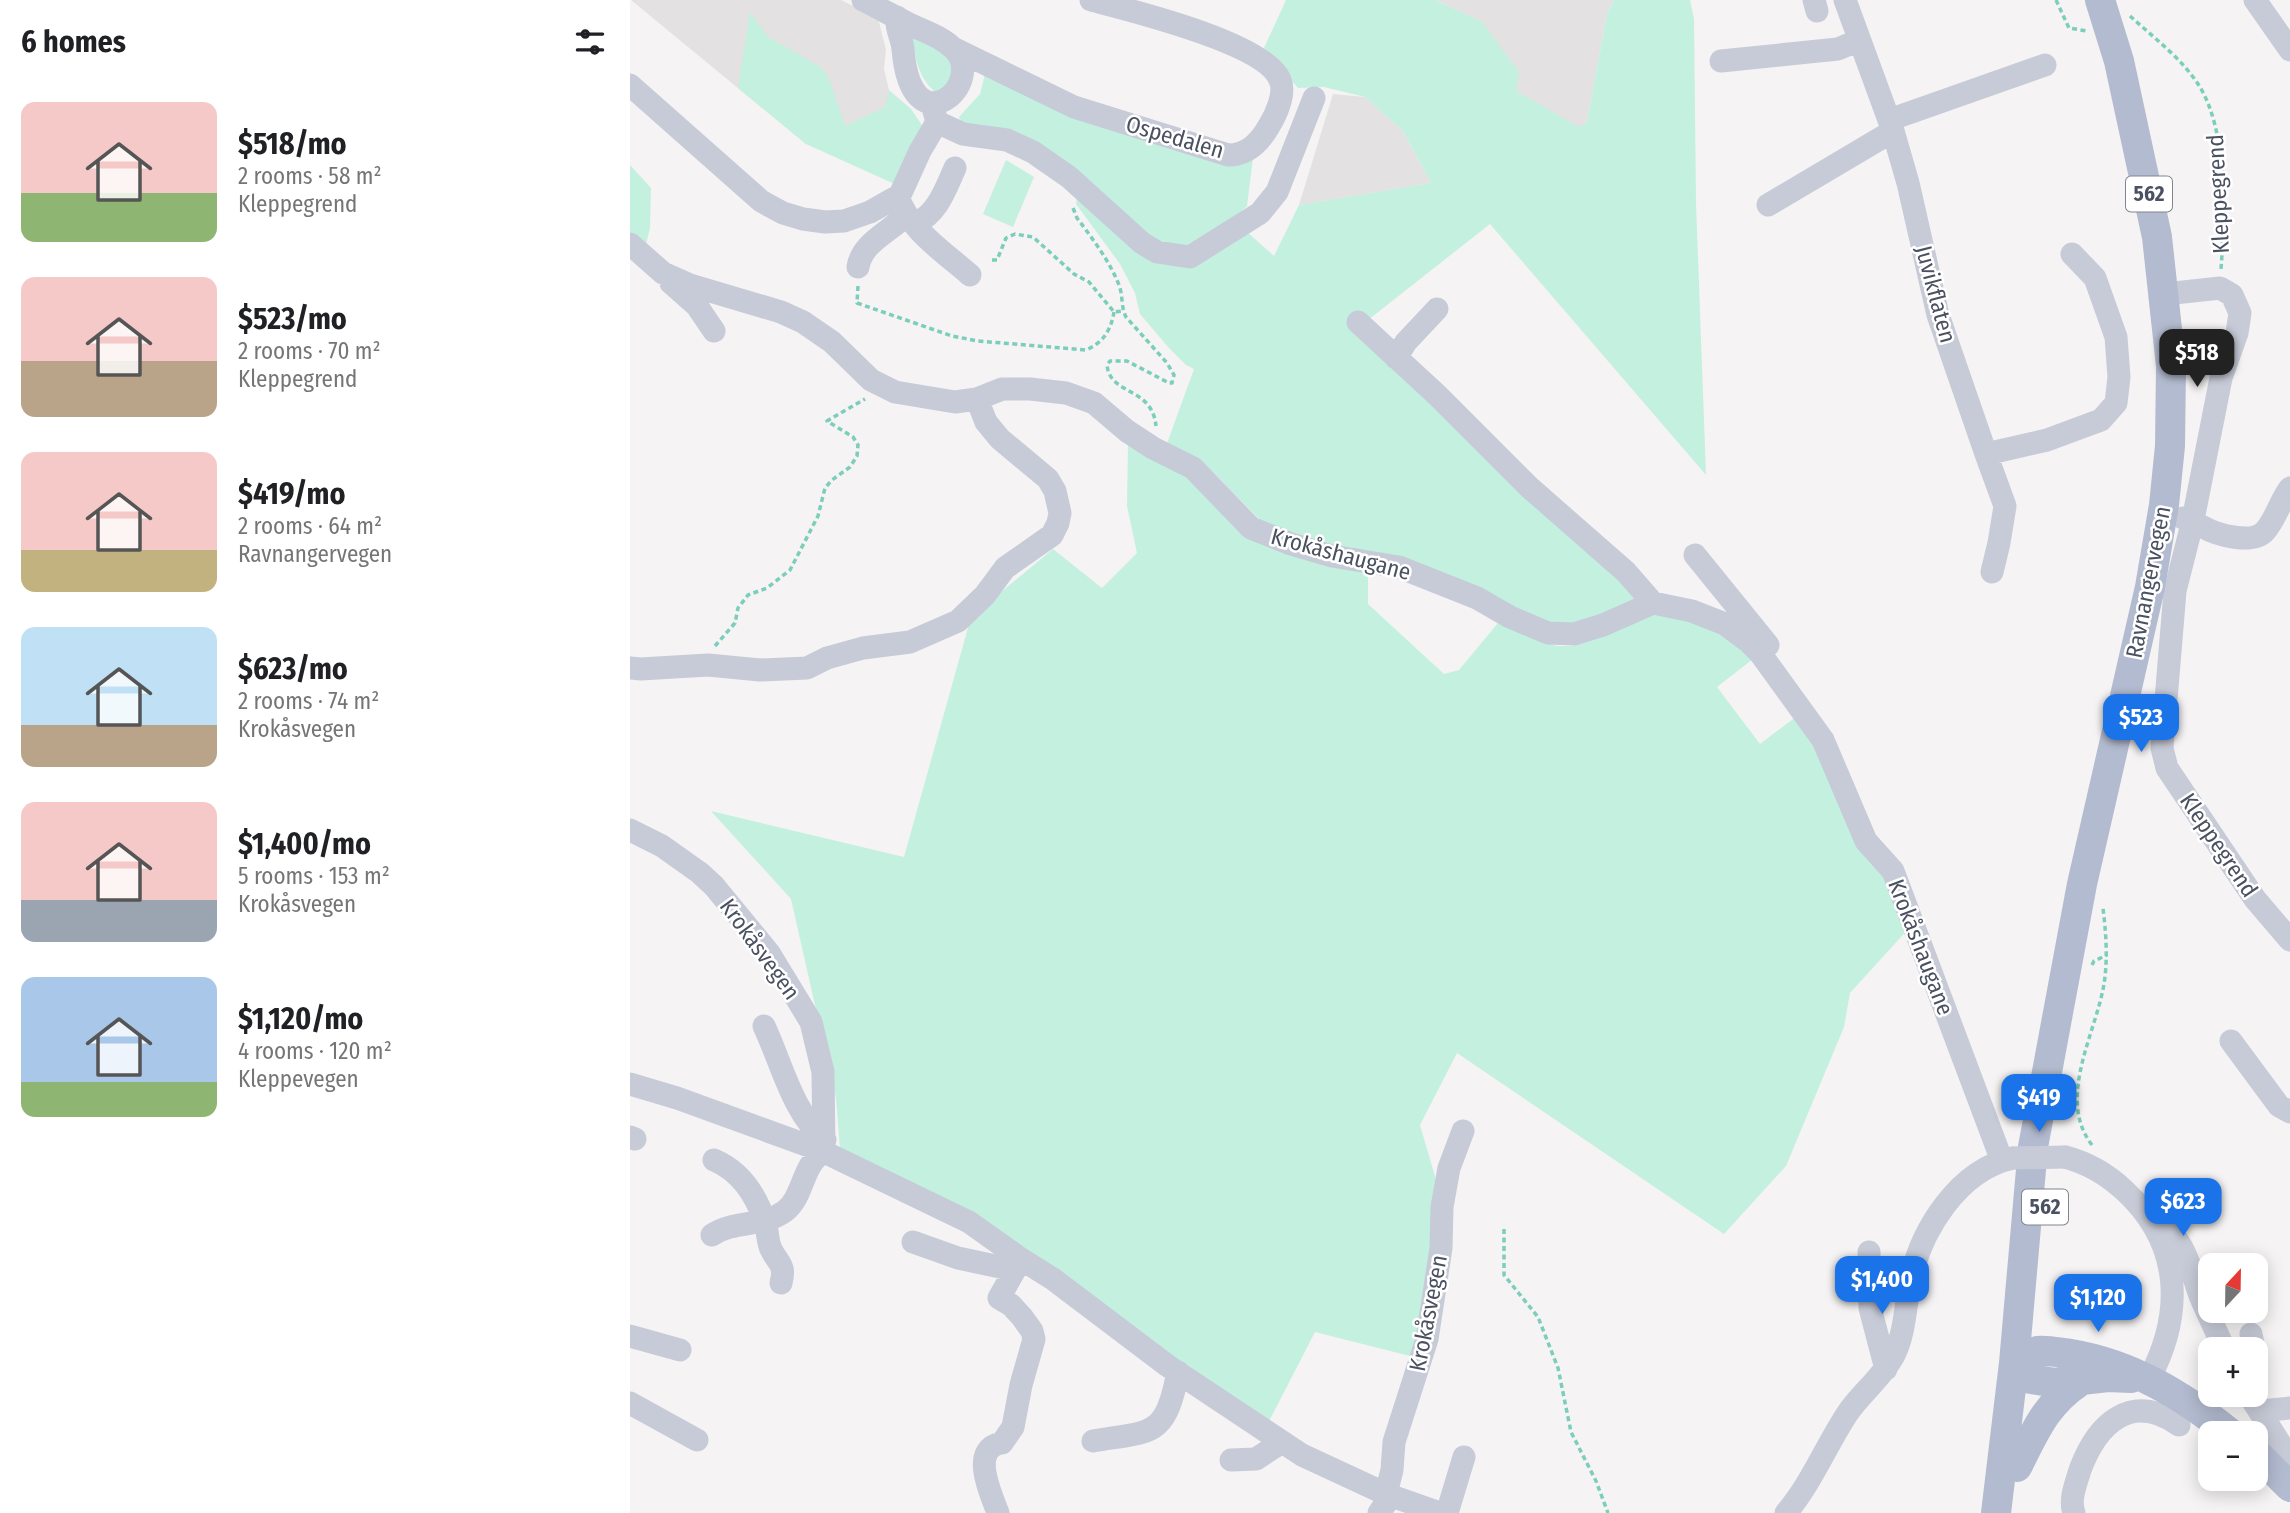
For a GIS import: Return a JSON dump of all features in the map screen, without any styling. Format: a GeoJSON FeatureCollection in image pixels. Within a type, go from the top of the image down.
{"type":"FeatureCollection","features":[{"type":"Feature","properties":{"kind":"main road","name":"Ravnangervegen"},"geometry":{"type":"LineString","coordinates":[[2085,0],[2109,66],[2125,96]]}},
{"type":"Feature","properties":{"kind":"main road","name":"Ravnangervegen"},"geometry":{"type":"LineString","coordinates":[[2010,1513],[2027,1364],[2031,1159],[2079,897],[2150,587],[2164,505],[2171,408],[2171,366],[2157,237],[2144,167],[2125,96],[2113,6]]}},
{"type":"Feature","properties":{"kind":"main road"},"geometry":{"type":"LineString","coordinates":[[2027,1364],[2089,1358],[2112,1364],[2149,1379],[2195,1406],[2214,1421]]}},
{"type":"Feature","properties":{"kind":"main road","name":"Ravnangervegen"},"geometry":{"type":"LineString","coordinates":[[1996,1513],[2027,1364]]}},
{"type":"Feature","properties":{"kind":"main road"},"geometry":{"type":"LineString","coordinates":[[2027,1364],[2055,1383],[2108,1377],[2149,1379]]}},
{"type":"Feature","properties":{"kind":"main road"},"geometry":{"type":"LineString","coordinates":[[2017,1467],[2040,1420],[2054,1401],[2079,1382]]}},
{"type":"Feature","properties":{"kind":"main road"},"geometry":{"type":"LineString","coordinates":[[2268,1465],[2290,1487]]}},
{"type":"Feature","properties":{"kind":"street","name":"Ospedalen"},"geometry":{"type":"LineString","coordinates":[[863,0],[953,48],[1074,107],[1235,155],[1249,150],[1260,140],[1270,125],[1280,100],[1280,80],[1274,72],[1237,46],[1152,16],[1091,0]]}},
{"type":"Feature","properties":{"kind":"street","name":"Juvikflaten"},"geometry":{"type":"LineString","coordinates":[[1845,0],[1891,125],[1908,183],[1938,315],[2005,506],[1992,572]]}},
{"type":"Feature","properties":{"kind":"street"},"geometry":{"type":"LineString","coordinates":[[2255,0],[2290,50]]}},
{"type":"Feature","properties":{"kind":"street"},"geometry":{"type":"LineString","coordinates":[[897,17],[909,83],[934,113],[963,134],[995,138],[1018,144],[1033,152],[1069,177],[1142,243],[1157,251],[1190,257],[1260,213],[1277,192],[1314,98]]}},
{"type":"Feature","properties":{"kind":"street"},"geometry":{"type":"LineString","coordinates":[[1721,61],[1838,49],[1859,40]]}},
{"type":"Feature","properties":{"kind":"street"},"geometry":{"type":"LineString","coordinates":[[858,267],[866,247],[896,226],[906,212],[934,113],[939,104],[953,96],[961,77],[962,64],[953,48]]}},
{"type":"Feature","properties":{"kind":"street"},"geometry":{"type":"LineString","coordinates":[[1768,205],[1891,125],[2045,65]]}},
{"type":"Feature","properties":{"kind":"street"},"geometry":{"type":"LineString","coordinates":[[630,85],[761,201],[783,213],[803,219],[844,221],[870,212],[906,212],[926,219],[938,206],[955,168]]}},
{"type":"Feature","properties":{"kind":"street"},"geometry":{"type":"LineString","coordinates":[[906,212],[970,275]]}},
{"type":"Feature","properties":{"kind":"street","name":"Krokåshaugane"},"geometry":{"type":"LineString","coordinates":[[631,246],[663,272],[690,285],[781,312],[803,322],[832,342],[871,380],[895,392],[955,402],[977,399],[1002,389],[1030,389],[1066,393],[1094,403],[1127,431],[1153,448],[1193,468],[1257,531],[1332,556],[1399,567],[1476,598],[1510,617],[1548,633],[1564,635],[1590,629],[1653,603],[1692,611],[1725,624],[1749,642],[1823,740],[1867,841],[1893,871],[2008,1159]]}},
{"type":"Feature","properties":{"kind":"street"},"geometry":{"type":"LineString","coordinates":[[1986,454],[2047,440],[2101,420],[2116,403],[2119,377],[2116,337],[2095,278],[2072,254]]}},
{"type":"Feature","properties":{"kind":"street","name":"Krokåshaugane"},"geometry":{"type":"LineString","coordinates":[[663,272],[672,285],[697,306],[713,331]]}},
{"type":"Feature","properties":{"kind":"street"},"geometry":{"type":"LineString","coordinates":[[2165,293],[2220,288]]}},
{"type":"Feature","properties":{"kind":"street","name":"Kleppegrend"},"geometry":{"type":"LineString","coordinates":[[2220,288],[2232,295],[2240,313],[2237,333],[2221,378],[2188,519],[2175,592],[2163,758],[2167,768],[2255,899],[2282,915],[2290,940]]}},
{"type":"Feature","properties":{"kind":"street"},"geometry":{"type":"LineString","coordinates":[[1396,358],[1406,342],[1437,309]]}},
{"type":"Feature","properties":{"kind":"street"},"geometry":{"type":"LineString","coordinates":[[1358,322],[1437,395],[1529,487],[1626,572],[1653,603]]}},
{"type":"Feature","properties":{"kind":"street"},"geometry":{"type":"LineString","coordinates":[[630,668],[703,665],[760,670],[807,668],[827,658],[863,648],[910,642],[958,621],[980,600],[1005,568],[1052,535],[1060,513],[1055,491],[1039,470],[1000,439],[986,422],[977,399]]}},
{"type":"Feature","properties":{"kind":"street"},"geometry":{"type":"LineString","coordinates":[[2188,519],[2221,534],[2250,538],[2259,536],[2265,532],[2280,501],[2290,488]]}},
{"type":"Feature","properties":{"kind":"street","name":"Krokåshaugane"},"geometry":{"type":"LineString","coordinates":[[1696,555],[1771,648],[1775,660],[1774,674]]}},
{"type":"Feature","properties":{"kind":"street","name":"Krokåsvegen"},"geometry":{"type":"LineString","coordinates":[[630,830],[662,846],[714,886],[776,965],[811,1022],[821,1058],[824,1146]]}},
{"type":"Feature","properties":{"kind":"street"},"geometry":{"type":"LineString","coordinates":[[764,1026],[797,1103],[824,1146]]}},
{"type":"Feature","properties":{"kind":"street"},"geometry":{"type":"LineString","coordinates":[[2231,1041],[2279,1107],[2290,1112]]}},
{"type":"Feature","properties":{"kind":"street"},"geometry":{"type":"LineString","coordinates":[[630,1084],[824,1146],[970,1222],[1017,1265]]}},
{"type":"Feature","properties":{"kind":"street","name":"Krokåsvegen"},"geometry":{"type":"LineString","coordinates":[[1385,1501],[1392,1470],[1394,1442],[1427,1339],[1441,1248],[1442,1207],[1448,1168],[1463,1131]]}},
{"type":"Feature","properties":{"kind":"street"},"geometry":{"type":"LineString","coordinates":[[712,1235],[730,1226],[764,1220],[787,1210],[824,1146]]}},
{"type":"Feature","properties":{"kind":"street"},"geometry":{"type":"LineString","coordinates":[[1786,1513],[1798,1499],[1848,1412],[1886,1369],[1899,1342],[1918,1250],[1930,1226],[1969,1181],[2008,1159],[2065,1157],[2085,1163],[2105,1175],[2144,1209],[2154,1223],[2172,1273],[2172,1294],[2171,1316],[2164,1344],[2149,1379]]}},
{"type":"Feature","properties":{"kind":"street"},"geometry":{"type":"LineString","coordinates":[[714,1160],[740,1176],[764,1220],[770,1248],[784,1272],[781,1283]]}},
{"type":"Feature","properties":{"kind":"street"},"geometry":{"type":"LineString","coordinates":[[2154,1223],[2167,1231],[2179,1244],[2189,1261],[2219,1337]]}},
{"type":"Feature","properties":{"kind":"street"},"geometry":{"type":"LineString","coordinates":[[913,1242],[958,1258],[1017,1265],[1053,1279],[1178,1372],[1302,1455],[1385,1501],[1440,1513]]}},
{"type":"Feature","properties":{"kind":"street"},"geometry":{"type":"LineString","coordinates":[[1869,1252],[1870,1308],[1886,1369]]}},
{"type":"Feature","properties":{"kind":"street"},"geometry":{"type":"LineString","coordinates":[[998,1513],[984,1460],[987,1450],[1002,1443],[1013,1427],[1034,1339],[1022,1317],[1011,1305],[999,1298],[1017,1265]]}},
{"type":"Feature","properties":{"kind":"street"},"geometry":{"type":"LineString","coordinates":[[630,1336],[680,1350]]}},
{"type":"Feature","properties":{"kind":"street"},"geometry":{"type":"LineString","coordinates":[[1093,1441],[1136,1435],[1156,1428],[1169,1408],[1178,1372]]}},
{"type":"Feature","properties":{"kind":"street"},"geometry":{"type":"LineString","coordinates":[[630,1403],[696,1440]]}},
{"type":"Feature","properties":{"kind":"street"},"geometry":{"type":"LineString","coordinates":[[2268,1405],[2290,1408]]}},
{"type":"Feature","properties":{"kind":"street"},"geometry":{"type":"LineString","coordinates":[[2258,1407],[2290,1459]]}},
{"type":"Feature","properties":{"kind":"street"},"geometry":{"type":"LineString","coordinates":[[2074,1513],[2073,1490],[2104,1427],[2117,1417],[2130,1412],[2145,1411],[2164,1415],[2179,1425]]}},
{"type":"Feature","properties":{"kind":"street"},"geometry":{"type":"LineString","coordinates":[[1231,1460],[1256,1459],[1282,1442]]}},
{"type":"Feature","properties":{"kind":"street"},"geometry":{"type":"LineString","coordinates":[[1447,1513],[1464,1457]]}},
{"type":"Feature","properties":{"kind":"path"},"geometry":{"type":"LineString","coordinates":[[2056,0],[2069,28],[2089,31]]}},
{"type":"Feature","properties":{"kind":"path","name":"Kleppegrend"},"geometry":{"type":"LineString","coordinates":[[2113,6],[2191,74],[2205,95],[2217,131],[2222,196],[2223,250],[2220,288]]}},
{"type":"Feature","properties":{"kind":"path"},"geometry":{"type":"LineString","coordinates":[[1069,177],[1070,200],[1077,218],[1116,277],[1122,295],[1123,311],[1174,375],[1172,383],[1168,383],[1127,362],[1110,361],[1107,365],[1108,374],[1115,382],[1142,398],[1155,411],[1157,431],[1153,448]]}},
{"type":"Feature","properties":{"kind":"path"},"geometry":{"type":"LineString","coordinates":[[992,260],[997,260],[1006,238],[1014,234],[1033,237],[1074,274],[1089,282],[1114,312]]}},
{"type":"Feature","properties":{"kind":"path"},"geometry":{"type":"LineString","coordinates":[[858,267],[857,303],[952,336],[978,341],[1086,350],[1098,345],[1111,326],[1114,312]]}},
{"type":"Feature","properties":{"kind":"path"},"geometry":{"type":"LineString","coordinates":[[1114,312],[1123,311]]}},
{"type":"Feature","properties":{"kind":"path"},"geometry":{"type":"LineString","coordinates":[[703,665],[709,652],[735,623],[738,608],[748,595],[767,588],[790,570],[818,516],[825,488],[850,467],[857,456],[858,444],[853,437],[827,421],[870,396]]}},
{"type":"Feature","properties":{"kind":"path"},"geometry":{"type":"LineString","coordinates":[[2102,904],[2106,973],[2080,1075],[2077,1107],[2082,1128],[2103,1161],[2105,1175]]}},
{"type":"Feature","properties":{"kind":"path"},"geometry":{"type":"LineString","coordinates":[[1504,1229],[1504,1275],[1538,1317],[1558,1368],[1571,1432],[1596,1480],[1608,1513]]}},
{"type":"Feature","properties":{"kind":"shaded area"},"geometry":{"type":"Polygon","coordinates":[[[631,0],[841,0],[878,18],[886,50],[884,69],[889,90],[911,109],[806,144],[631,0]]]}},
{"type":"Feature","properties":{"kind":"shaded area"},"geometry":{"type":"Polygon","coordinates":[[[1436,0],[1614,0],[1607,14],[1587,122],[1579,128],[1516,91],[1482,22],[1436,0]]]}},
{"type":"Feature","properties":{"kind":"shaded area"},"geometry":{"type":"Polygon","coordinates":[[[1333,94],[1365,97],[1403,131],[1431,183],[1299,205],[1333,94]]]}},
{"type":"Feature","properties":{"kind":"green space"},"geometry":{"type":"Polygon","coordinates":[[[1286,0],[1436,0],[1482,22],[1519,72],[1516,91],[1579,127],[1587,122],[1607,14],[1614,0],[1690,0],[1694,19],[1696,203],[1706,475],[1490,224],[1354,331],[1643,598],[1563,631],[1344,555],[1259,519],[1213,472],[1165,449],[1194,369],[1169,348],[1140,314],[1135,293],[1120,264],[1076,204],[1077,197],[1170,264],[1246,231],[1274,256],[1299,205],[1431,183],[1403,131],[1365,97],[1324,87],[1298,88],[1264,48],[1286,0]]]}},
{"type":"Feature","properties":{"kind":"green space"},"geometry":{"type":"Polygon","coordinates":[[[750,12],[768,37],[819,66],[828,76],[845,126],[885,107],[889,91],[911,109],[926,131],[899,186],[806,144],[738,88],[750,12]]]}},
{"type":"Feature","properties":{"kind":"green space"},"geometry":{"type":"Polygon","coordinates":[[[911,34],[946,54],[955,76],[937,94],[921,74],[911,34]]]}},
{"type":"Feature","properties":{"kind":"green space"},"geometry":{"type":"Polygon","coordinates":[[[986,70],[1072,112],[1254,150],[1247,206],[1227,224],[1190,246],[1155,242],[1122,212],[961,125],[959,117],[980,94],[986,70]]]}},
{"type":"Feature","properties":{"kind":"green space"},"geometry":{"type":"Polygon","coordinates":[[[1006,160],[1034,177],[1013,227],[983,214],[1006,160]]]}},
{"type":"Feature","properties":{"kind":"green space"},"geometry":{"type":"Polygon","coordinates":[[[630,165],[651,188],[650,228],[644,253],[630,239],[630,165]]]}},
{"type":"Feature","properties":{"kind":"green space"},"geometry":{"type":"Polygon","coordinates":[[[1128,443],[1203,485],[1222,501],[1368,572],[1368,604],[1444,674],[1459,670],[1498,623],[1557,646],[1572,646],[1652,615],[1687,614],[1725,631],[1753,659],[1717,687],[1760,744],[1797,716],[1888,872],[1910,927],[1850,993],[1844,1027],[1786,1166],[1724,1234],[1457,1053],[1420,1125],[1443,1204],[1414,1357],[1315,1332],[1267,1425],[840,1149],[836,1098],[791,899],[711,811],[904,857],[971,617],[1053,549],[1102,588],[1137,553],[1127,506],[1128,443]]]}}]}
